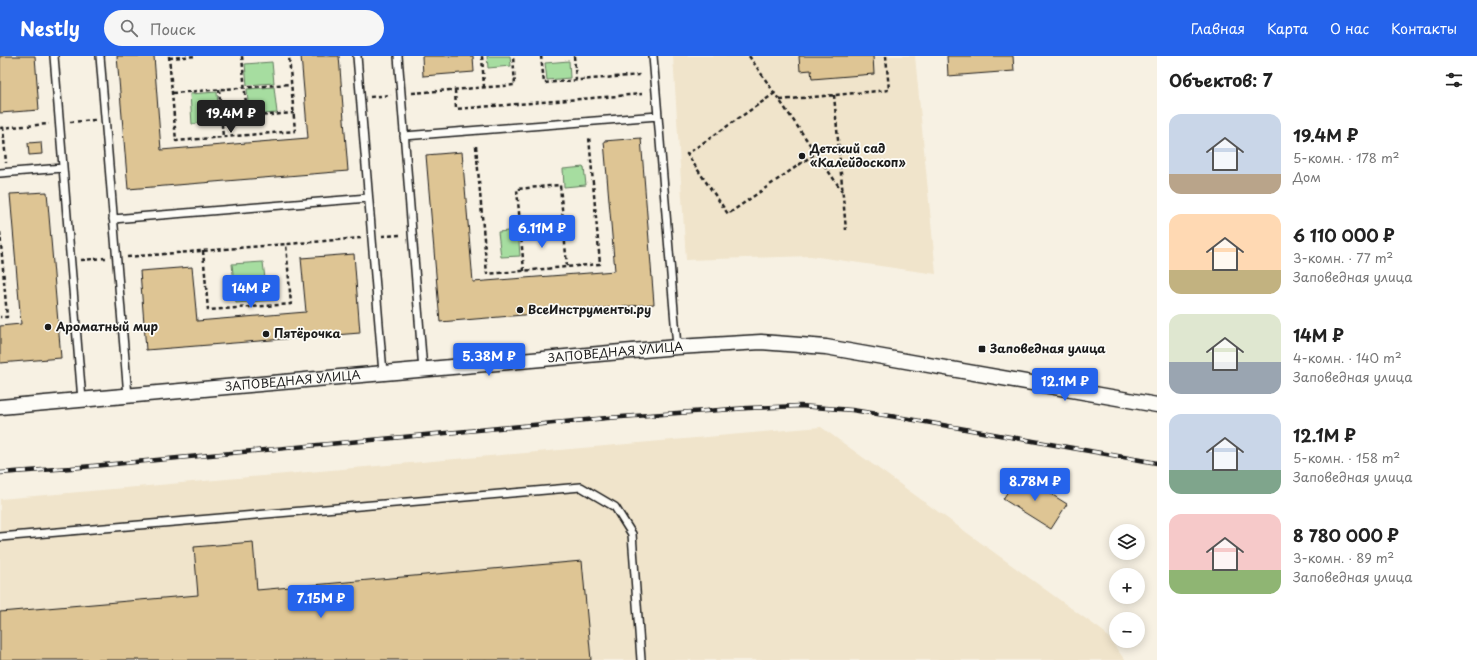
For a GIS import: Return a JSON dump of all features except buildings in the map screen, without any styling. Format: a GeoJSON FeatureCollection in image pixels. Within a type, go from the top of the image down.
{"type":"FeatureCollection","features":[{"type":"Feature","properties":{"kind":"street","name":"ЗАПОВЕДНАЯ УЛИЦА"},"geometry":{"type":"LineString","coordinates":[[0,407],[677,347],[761,342],[826,347],[1157,405]]}},
{"type":"Feature","properties":{"kind":"lane"},"geometry":{"type":"LineString","coordinates":[[54,56],[82,400]]}},
{"type":"Feature","properties":{"kind":"lane"},"geometry":{"type":"LineString","coordinates":[[100,56],[128,396]]}},
{"type":"Feature","properties":{"kind":"lane"},"geometry":{"type":"LineString","coordinates":[[356,56],[383,373]]}},
{"type":"Feature","properties":{"kind":"lane"},"geometry":{"type":"LineString","coordinates":[[398,56],[424,370]]}},
{"type":"Feature","properties":{"kind":"lane"},"geometry":{"type":"LineString","coordinates":[[653,56],[677,347]]}},
{"type":"Feature","properties":{"kind":"lane"},"geometry":{"type":"LineString","coordinates":[[404,136],[658,116]]}},
{"type":"Feature","properties":{"kind":"lane"},"geometry":{"type":"LineString","coordinates":[[3,173],[63,168]]}},
{"type":"Feature","properties":{"kind":"lane"},"geometry":{"type":"LineString","coordinates":[[113,219],[368,198]]}},
{"type":"Feature","properties":{"kind":"lane"},"geometry":{"type":"LineString","coordinates":[[0,537],[581,487],[615,507],[632,534],[640,660]]}},
{"type":"Feature","properties":{"kind":"path"},"geometry":{"type":"LineString","coordinates":[[197,56],[169,57],[176,141],[296,131],[289,56]]}},
{"type":"Feature","properties":{"kind":"path"},"geometry":{"type":"LineString","coordinates":[[242,56],[247,117]]}},
{"type":"Feature","properties":{"kind":"path"},"geometry":{"type":"LineString","coordinates":[[482,56],[484,87]]}},
{"type":"Feature","properties":{"kind":"path"},"geometry":{"type":"LineString","coordinates":[[360,98],[515,85],[513,56]]}},
{"type":"Feature","properties":{"kind":"path"},"geometry":{"type":"LineString","coordinates":[[541,56],[544,83],[640,75]]}},
{"type":"Feature","properties":{"kind":"path"},"geometry":{"type":"LineString","coordinates":[[574,56],[576,80]]}},
{"type":"Feature","properties":{"kind":"path"},"geometry":{"type":"LineString","coordinates":[[749,56],[842,191]]}},
{"type":"Feature","properties":{"kind":"path"},"geometry":{"type":"LineString","coordinates":[[780,100],[889,90],[886,56]]}},
{"type":"Feature","properties":{"kind":"path"},"geometry":{"type":"LineString","coordinates":[[172,94],[292,84]]}},
{"type":"Feature","properties":{"kind":"path"},"geometry":{"type":"LineString","coordinates":[[219,90],[223,137]]}},
{"type":"Feature","properties":{"kind":"path"},"geometry":{"type":"LineString","coordinates":[[455,90],[456,109],[642,94]]}},
{"type":"Feature","properties":{"kind":"path"},"geometry":{"type":"LineString","coordinates":[[775,93],[686,154],[728,214],[816,153]]}},
{"type":"Feature","properties":{"kind":"path"},"geometry":{"type":"LineString","coordinates":[[834,95],[846,230]]}},
{"type":"Feature","properties":{"kind":"path"},"geometry":{"type":"LineString","coordinates":[[221,119],[294,113]]}},
{"type":"Feature","properties":{"kind":"path"},"geometry":{"type":"LineString","coordinates":[[3,128],[3,173]]}},
{"type":"Feature","properties":{"kind":"path"},"geometry":{"type":"LineString","coordinates":[[476,146],[486,274],[524,271],[600,264],[589,137]]}},
{"type":"Feature","properties":{"kind":"path"},"geometry":{"type":"LineString","coordinates":[[524,271],[517,189],[560,186],[567,267]]}},
{"type":"Feature","properties":{"kind":"path"},"geometry":{"type":"LineString","coordinates":[[520,233],[564,230]]}},
{"type":"Feature","properties":{"kind":"path"},"geometry":{"type":"LineString","coordinates":[[0,232],[7,316],[0,317]]}},
{"type":"Feature","properties":{"kind":"path"},"geometry":{"type":"LineString","coordinates":[[71,261],[412,234]]}},
{"type":"Feature","properties":{"kind":"path"},"geometry":{"type":"LineString","coordinates":[[203,251],[208,310],[291,304],[286,244]]}},
{"type":"Feature","properties":{"kind":"shaded area","name":"Детский сад «Калейдоскоп»"},"geometry":{"type":"Polygon","coordinates":[[[673,56],[915,56],[936,274],[811,256],[686,260],[673,56]]]}},
{"type":"Feature","properties":{"kind":"shaded area"},"geometry":{"type":"Polygon","coordinates":[[[821,427],[1104,632],[1109,639],[1109,648],[1116,648],[1125,660],[0,660],[0,499],[821,427]]]}},
{"type":"Feature","properties":{"kind":"green space"},"geometry":{"type":"Polygon","coordinates":[[[487,56],[510,56],[511,66],[488,68],[487,56]]]}},
{"type":"Feature","properties":{"kind":"green space"},"geometry":{"type":"Polygon","coordinates":[[[569,61],[570,78],[547,80],[545,63],[569,61]]]}},
{"type":"Feature","properties":{"kind":"green space"},"geometry":{"type":"Polygon","coordinates":[[[272,62],[274,83],[247,85],[245,64],[272,62]]]}},
{"type":"Feature","properties":{"kind":"green space"},"geometry":{"type":"Polygon","coordinates":[[[274,87],[277,113],[249,115],[247,89],[274,87]]]}},
{"type":"Feature","properties":{"kind":"green space"},"geometry":{"type":"Polygon","coordinates":[[[217,92],[219,122],[192,124],[190,94],[217,92]]]}},
{"type":"Feature","properties":{"kind":"green space"},"geometry":{"type":"Polygon","coordinates":[[[584,167],[586,185],[564,187],[563,169],[584,167]]]}},
{"type":"Feature","properties":{"kind":"green space"},"geometry":{"type":"Polygon","coordinates":[[[518,230],[520,256],[501,257],[498,232],[518,230]]]}},
{"type":"Feature","properties":{"kind":"green space"},"geometry":{"type":"Polygon","coordinates":[[[263,262],[265,279],[273,279],[274,300],[236,303],[232,264],[263,262]]]}},
{"type":"Feature","properties":{"kind":"railway"},"geometry":{"type":"LineString","coordinates":[[0,473],[71,468],[607,418],[748,408],[800,406],[852,410],[903,418],[1157,463]]}},
{"type":"Feature","properties":{"kind":"place","name":"Детский сад «Калейдоскоп»"},"geometry":{"type":"Point","coordinates":[802,156]}},
{"type":"Feature","properties":{"kind":"place","name":"ВсеИнструменты.ру"},"geometry":{"type":"Point","coordinates":[520,310]}},
{"type":"Feature","properties":{"kind":"place","name":"Ароматный мир"},"geometry":{"type":"Point","coordinates":[48,327]}},
{"type":"Feature","properties":{"kind":"place","name":"Пятёрочка"},"geometry":{"type":"Point","coordinates":[266,334]}},
{"type":"Feature","properties":{"kind":"place","name":"Заповедная улица"},"geometry":{"type":"Point","coordinates":[982,349]}}]}
